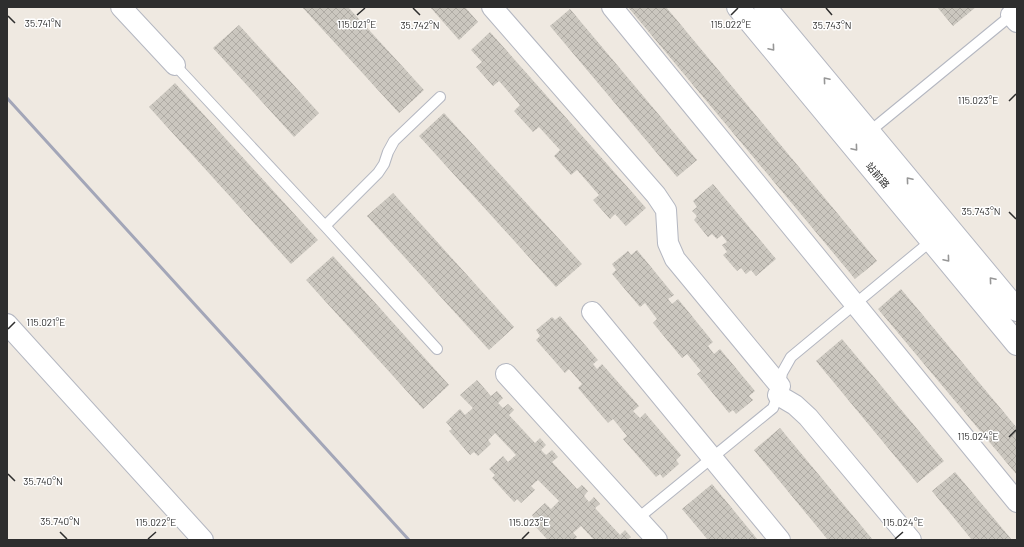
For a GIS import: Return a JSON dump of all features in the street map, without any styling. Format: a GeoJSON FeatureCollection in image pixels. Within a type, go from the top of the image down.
{"type":"FeatureCollection","features":[{"type":"Feature","properties":{"kind":"street"},"geometry":{"type":"LineString","coordinates":[[121,7],[175,65]]}},
{"type":"Feature","properties":{"kind":"street"},"geometry":{"type":"LineString","coordinates":[[492,7],[656,195],[666,210],[666,230],[668,243],[675,259],[779,391],[808,417],[911,540]]}},
{"type":"Feature","properties":{"kind":"street"},"geometry":{"type":"LineString","coordinates":[[612,7],[1017,502]]}},
{"type":"Feature","properties":{"kind":"street","name":"站前路"},"geometry":{"type":"LineString","coordinates":[[738,7],[1017,344]]}},
{"type":"Feature","properties":{"kind":"street","name":"站前路"},"geometry":{"type":"LineString","coordinates":[[765,7],[1017,310]]}},
{"type":"Feature","properties":{"kind":"street"},"geometry":{"type":"LineString","coordinates":[[592,312],[780,540]]}},
{"type":"Feature","properties":{"kind":"street"},"geometry":{"type":"LineString","coordinates":[[7,324],[203,540]]}},
{"type":"Feature","properties":{"kind":"street"},"geometry":{"type":"LineString","coordinates":[[506,374],[657,540]]}},
{"type":"Feature","properties":{"kind":"lane"},"geometry":{"type":"LineString","coordinates":[[869,132],[1015,16]]}},
{"type":"Feature","properties":{"kind":"lane"},"geometry":{"type":"LineString","coordinates":[[175,65],[437,349]]}},
{"type":"Feature","properties":{"kind":"lane"},"geometry":{"type":"LineString","coordinates":[[325,226],[378,172],[384,164],[394,141],[440,97]]}},
{"type":"Feature","properties":{"kind":"lane"},"geometry":{"type":"LineString","coordinates":[[638,518],[773,408],[779,391],[782,373],[791,357],[931,241]]}},
{"type":"Feature","properties":{"kind":"building"},"geometry":{"type":"Polygon","coordinates":[[[302,7],[348,7],[424,90],[399,113],[302,7]]]}},
{"type":"Feature","properties":{"kind":"building"},"geometry":{"type":"Polygon","coordinates":[[[430,7],[465,7],[478,22],[459,40],[430,7]]]}},
{"type":"Feature","properties":{"kind":"building"},"geometry":{"type":"Polygon","coordinates":[[[628,7],[666,7],[877,261],[855,279],[628,7]]]}},
{"type":"Feature","properties":{"kind":"building"},"geometry":{"type":"Polygon","coordinates":[[[937,7],[976,7],[953,26],[937,7]]]}},
{"type":"Feature","properties":{"kind":"building"},"geometry":{"type":"Polygon","coordinates":[[[570,9],[697,160],[677,177],[550,26],[570,9]]]}},
{"type":"Feature","properties":{"kind":"building"},"geometry":{"type":"Polygon","coordinates":[[[239,25],[319,113],[294,137],[213,48],[239,25]]]}},
{"type":"Feature","properties":{"kind":"building"},"geometry":{"type":"Polygon","coordinates":[[[490,32],[646,208],[626,226],[615,214],[610,219],[593,200],[599,195],[577,170],[571,175],[554,156],[560,150],[539,127],[533,132],[514,111],[520,105],[499,81],[493,86],[476,67],[482,62],[471,50],[490,32]]]}},
{"type":"Feature","properties":{"kind":"building"},"geometry":{"type":"Polygon","coordinates":[[[175,83],[318,240],[291,264],[149,107],[175,83]]]}},
{"type":"Feature","properties":{"kind":"building"},"geometry":{"type":"Polygon","coordinates":[[[444,113],[582,264],[556,287],[419,136],[444,113]]]}},
{"type":"Feature","properties":{"kind":"building"},"geometry":{"type":"Polygon","coordinates":[[[713,184],[776,259],[756,276],[751,270],[746,274],[741,268],[737,271],[723,255],[727,252],[722,245],[727,242],[722,235],[717,239],[712,234],[708,237],[694,220],[697,216],[692,211],[697,207],[693,201],[713,184]]]}},
{"type":"Feature","properties":{"kind":"building"},"geometry":{"type":"Polygon","coordinates":[[[393,193],[514,327],[489,350],[367,216],[393,193]]]}},
{"type":"Feature","properties":{"kind":"building"},"geometry":{"type":"Polygon","coordinates":[[[637,250],[674,295],[668,299],[672,304],[678,299],[713,342],[708,346],[714,354],[720,349],[755,391],[749,396],[753,400],[736,414],[733,410],[729,413],[697,374],[701,371],[687,354],[682,358],[653,323],[657,319],[645,303],[640,307],[612,274],[616,270],[612,264],[628,251],[631,255],[637,250]]]}},
{"type":"Feature","properties":{"kind":"building"},"geometry":{"type":"Polygon","coordinates":[[[333,256],[449,385],[423,409],[306,280],[333,256]]]}},
{"type":"Feature","properties":{"kind":"building"},"geometry":{"type":"Polygon","coordinates":[[[901,289],[1017,428],[1017,475],[878,309],[901,289]]]}},
{"type":"Feature","properties":{"kind":"building"},"geometry":{"type":"Polygon","coordinates":[[[560,316],[598,360],[593,364],[597,369],[602,364],[639,406],[633,411],[640,418],[645,413],[681,455],[676,460],[679,464],[663,478],[660,474],[656,477],[623,439],[627,436],[613,419],[608,423],[578,388],[582,384],[569,369],[565,373],[536,340],[540,336],[536,330],[552,317],[555,320],[560,316]]]}},
{"type":"Feature","properties":{"kind":"building"},"geometry":{"type":"Polygon","coordinates":[[[842,339],[944,461],[917,483],[816,361],[842,339]]]}},
{"type":"Feature","properties":{"kind":"building"},"geometry":{"type":"Polygon","coordinates":[[[477,380],[491,396],[497,391],[503,398],[498,403],[503,408],[508,404],[514,410],[509,415],[535,443],[540,438],[546,445],[541,450],[546,455],[552,450],[558,457],[552,462],[577,489],[582,485],[588,491],[584,496],[589,502],[594,497],[600,504],[595,508],[620,535],[625,530],[631,537],[627,540],[594,540],[581,526],[573,533],[577,537],[574,540],[548,540],[534,525],[537,522],[532,515],[545,503],[551,509],[559,501],[538,480],[531,486],[535,490],[521,503],[517,499],[514,502],[492,478],[495,475],[489,469],[503,456],[508,462],[516,455],[495,433],[488,440],[491,444],[478,456],[474,452],[470,455],[449,431],[452,429],[446,422],[460,409],[465,415],[473,408],[460,395],[477,380]]]}},
{"type":"Feature","properties":{"kind":"building"},"geometry":{"type":"Polygon","coordinates":[[[780,428],[873,540],[828,540],[754,450],[780,428]]]}},
{"type":"Feature","properties":{"kind":"building"},"geometry":{"type":"Polygon","coordinates":[[[955,472],[1012,540],[972,540],[932,491],[955,472]]]}},
{"type":"Feature","properties":{"kind":"building"},"geometry":{"type":"Polygon","coordinates":[[[712,484],[758,540],[708,540],[682,509],[712,484]]]}},
{"type":"Feature","properties":{"kind":"railway"},"geometry":{"type":"LineString","coordinates":[[7,98],[409,540]]}}]}
